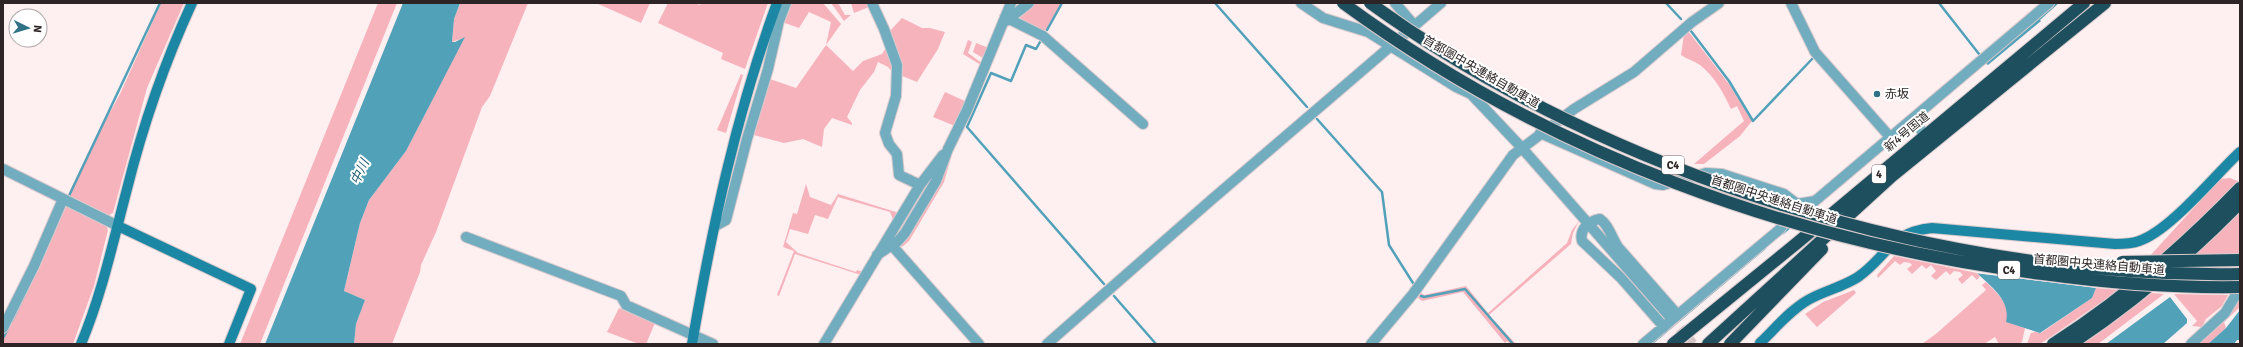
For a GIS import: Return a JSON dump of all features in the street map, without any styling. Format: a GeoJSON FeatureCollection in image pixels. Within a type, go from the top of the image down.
{"type":"FeatureCollection","features":[{"type":"Feature","properties":{"kind":"highway","name":"首都圏中央連絡自動車道"},"geometry":{"type":"LineString","coordinates":[[1343,3],[1464,82],[1559,132],[1664,178],[1777,219],[1897,250],[2003,269],[2122,283],[2240,288]]}},
{"type":"Feature","properties":{"kind":"highway","name":"首都圏中央連絡自動車道"},"geometry":{"type":"LineString","coordinates":[[1370,3],[1440,49],[1530,100],[1607,138],[1721,185],[1756,197],[1868,229],[1919,241],[2005,256],[2137,271],[2240,274]]}},
{"type":"Feature","properties":{"kind":"highway"},"geometry":{"type":"LineString","coordinates":[[1958,108],[2074,3]]}},
{"type":"Feature","properties":{"kind":"highway","name":"新4号国道"},"geometry":{"type":"LineString","coordinates":[[1672,344],[1797,243],[2084,3]]}},
{"type":"Feature","properties":{"kind":"highway","name":"新4号国道"},"geometry":{"type":"LineString","coordinates":[[1708,344],[1892,176],[2104,3]]}},
{"type":"Feature","properties":{"kind":"highway"},"geometry":{"type":"LineString","coordinates":[[1730,344],[1892,176]]}},
{"type":"Feature","properties":{"kind":"highway"},"geometry":{"type":"LineString","coordinates":[[2053,344],[2133,287],[2185,243],[2240,188]]}},
{"type":"Feature","properties":{"kind":"highway"},"geometry":{"type":"LineString","coordinates":[[2071,344],[2132,301],[2167,272],[2240,203]]}},
{"type":"Feature","properties":{"kind":"highway"},"geometry":{"type":"LineString","coordinates":[[2005,256],[2101,262],[2240,260]]}},
{"type":"Feature","properties":{"kind":"street"},"geometry":{"type":"LineString","coordinates":[[81,344],[101,290],[156,88],[192,3]]}},
{"type":"Feature","properties":{"kind":"street"},"geometry":{"type":"LineString","coordinates":[[693,340],[715,226],[740,116],[756,60],[777,3]]}},
{"type":"Feature","properties":{"kind":"street"},"geometry":{"type":"LineString","coordinates":[[715,226],[726,220],[747,139],[768,69],[779,21],[786,3]]}},
{"type":"Feature","properties":{"kind":"street"},"geometry":{"type":"LineString","coordinates":[[872,3],[884,29],[896,65],[896,96],[885,133],[889,144],[897,154],[899,175],[920,184]]}},
{"type":"Feature","properties":{"kind":"street"},"geometry":{"type":"LineString","coordinates":[[889,242],[904,233],[936,181],[948,149],[967,110],[1007,18],[1010,3]]}},
{"type":"Feature","properties":{"kind":"street"},"geometry":{"type":"LineString","coordinates":[[1007,18],[1029,3]]}},
{"type":"Feature","properties":{"kind":"street"},"geometry":{"type":"LineString","coordinates":[[1301,3],[1323,18],[1361,28],[1456,88],[1471,94],[1522,148],[1588,224]]}},
{"type":"Feature","properties":{"kind":"street"},"geometry":{"type":"LineString","coordinates":[[1394,3],[1414,25]]}},
{"type":"Feature","properties":{"kind":"street"},"geometry":{"type":"LineString","coordinates":[[1047,344],[1389,46],[1441,3]]}},
{"type":"Feature","properties":{"kind":"street"},"geometry":{"type":"LineString","coordinates":[[1371,344],[1413,294],[1502,168],[1522,148],[1540,133],[1574,109],[1634,72],[1692,22],[1719,3]]}},
{"type":"Feature","properties":{"kind":"street"},"geometry":{"type":"LineString","coordinates":[[1791,3],[1816,52],[1890,137]]}},
{"type":"Feature","properties":{"kind":"street"},"geometry":{"type":"LineString","coordinates":[[1643,344],[1664,327],[1674,316],[1780,229],[1797,204],[1814,200],[2050,3]]}},
{"type":"Feature","properties":{"kind":"street"},"geometry":{"type":"LineString","coordinates":[[1007,18],[1043,36],[1143,124]]}},
{"type":"Feature","properties":{"kind":"street"},"geometry":{"type":"LineString","coordinates":[[1912,119],[1925,135]]}},
{"type":"Feature","properties":{"kind":"street"},"geometry":{"type":"LineString","coordinates":[[1540,133],[1655,184],[1663,185],[1706,173],[1722,174],[1784,194],[1797,204]]}},
{"type":"Feature","properties":{"kind":"street"},"geometry":{"type":"LineString","coordinates":[[824,344],[877,255],[889,242],[920,184],[948,149]]}},
{"type":"Feature","properties":{"kind":"street"},"geometry":{"type":"LineString","coordinates":[[1759,344],[1786,317],[1806,301],[1857,278],[1875,263],[1893,242],[1913,232],[1932,228],[2115,244],[2139,241],[2161,229],[2240,153]]}},
{"type":"Feature","properties":{"kind":"street"},"geometry":{"type":"LineString","coordinates":[[3,169],[118,226],[251,289],[229,344]]}},
{"type":"Feature","properties":{"kind":"street"},"geometry":{"type":"LineString","coordinates":[[3,328],[34,266],[63,199]]}},
{"type":"Feature","properties":{"kind":"street"},"geometry":{"type":"LineString","coordinates":[[1664,327],[1621,278],[1582,241],[1582,232],[1588,224],[1600,219],[1605,222],[1618,247],[1674,316]]}},
{"type":"Feature","properties":{"kind":"street"},"geometry":{"type":"LineString","coordinates":[[466,237],[622,296],[626,305],[693,340],[713,344]]}},
{"type":"Feature","properties":{"kind":"street"},"geometry":{"type":"LineString","coordinates":[[889,242],[979,344]]}},
{"type":"Feature","properties":{"kind":"street"},"geometry":{"type":"LineString","coordinates":[[2191,344],[2225,313],[2240,288]]}},
{"type":"Feature","properties":{"kind":"shaded area"},"geometry":{"type":"Polygon","coordinates":[[[161,3],[184,3],[147,88],[113,213],[107,216],[67,197],[92,145],[120,94],[161,3]]]}},
{"type":"Feature","properties":{"kind":"shaded area"},"geometry":{"type":"Polygon","coordinates":[[[378,3],[397,3],[260,344],[240,344],[378,3]]]}},
{"type":"Feature","properties":{"kind":"shaded area"},"geometry":{"type":"Polygon","coordinates":[[[460,3],[528,3],[490,96],[482,107],[436,232],[421,265],[420,272],[392,344],[354,344],[356,324],[365,300],[344,291],[360,223],[369,200],[406,151],[464,38],[452,42],[454,19],[460,3]]]}},
{"type":"Feature","properties":{"kind":"shaded area"},"geometry":{"type":"Polygon","coordinates":[[[596,3],[650,3],[641,23],[596,3]]]}},
{"type":"Feature","properties":{"kind":"shaded area"},"geometry":{"type":"Polygon","coordinates":[[[668,3],[695,3],[700,5],[701,3],[768,3],[745,69],[721,59],[723,53],[658,23],[668,3]]]}},
{"type":"Feature","properties":{"kind":"shaded area"},"geometry":{"type":"Polygon","coordinates":[[[789,3],[823,3],[841,24],[826,45],[831,22],[809,12],[799,28],[782,22],[789,3]]]}},
{"type":"Feature","properties":{"kind":"shaded area"},"geometry":{"type":"Polygon","coordinates":[[[831,3],[838,3],[845,15],[851,15],[844,21],[831,3]]]}},
{"type":"Feature","properties":{"kind":"shaded area"},"geometry":{"type":"Polygon","coordinates":[[[851,3],[867,3],[869,7],[854,13],[851,3]]]}},
{"type":"Feature","properties":{"kind":"shaded area"},"geometry":{"type":"Polygon","coordinates":[[[1032,3],[1061,3],[1044,33],[1021,21],[1020,16],[1032,3]]]}},
{"type":"Feature","properties":{"kind":"shaded area"},"geometry":{"type":"Polygon","coordinates":[[[902,18],[922,28],[930,28],[945,32],[938,49],[917,82],[900,75],[889,32],[902,18]]]}},
{"type":"Feature","properties":{"kind":"shaded area"},"geometry":{"type":"Polygon","coordinates":[[[1688,31],[1729,84],[1752,121],[1740,136],[1704,164],[1694,164],[1744,121],[1737,106],[1731,109],[1722,91],[1710,75],[1700,65],[1681,55],[1684,34],[1688,31]]]}},
{"type":"Feature","properties":{"kind":"shaded area"},"geometry":{"type":"Polygon","coordinates":[[[772,39],[746,134],[743,133],[772,39]]]}},
{"type":"Feature","properties":{"kind":"shaded area"},"geometry":{"type":"Polygon","coordinates":[[[968,40],[972,42],[968,53],[982,63],[981,65],[963,54],[968,40]]]}},
{"type":"Feature","properties":{"kind":"shaded area"},"geometry":{"type":"Polygon","coordinates":[[[976,43],[989,48],[983,58],[973,52],[976,43]]]}},
{"type":"Feature","properties":{"kind":"shaded area"},"geometry":{"type":"Polygon","coordinates":[[[826,45],[853,71],[863,61],[882,54],[887,46],[895,75],[888,67],[878,62],[874,72],[860,90],[847,117],[852,125],[832,118],[824,129],[822,147],[803,139],[784,143],[750,134],[767,78],[796,88],[826,45]]]}},
{"type":"Feature","properties":{"kind":"shaded area"},"geometry":{"type":"Polygon","coordinates":[[[741,74],[743,75],[726,133],[717,130],[741,74]]]}},
{"type":"Feature","properties":{"kind":"shaded area"},"geometry":{"type":"Polygon","coordinates":[[[945,92],[967,102],[955,126],[933,117],[945,92]]]}},
{"type":"Feature","properties":{"kind":"shaded area"},"geometry":{"type":"Polygon","coordinates":[[[952,154],[944,182],[909,241],[902,247],[900,243],[952,154]]]}},
{"type":"Feature","properties":{"kind":"shaded area"},"geometry":{"type":"Polygon","coordinates":[[[2230,178],[2240,182],[2161,257],[2149,257],[2220,179],[2230,178]]]}},
{"type":"Feature","properties":{"kind":"shaded area"},"geometry":{"type":"Polygon","coordinates":[[[806,184],[810,197],[831,205],[838,194],[899,213],[894,222],[890,212],[838,197],[828,219],[815,215],[808,234],[790,229],[786,242],[798,253],[856,272],[857,270],[863,272],[861,275],[795,254],[779,296],[777,295],[794,251],[783,247],[793,213],[797,214],[806,184]]]}},
{"type":"Feature","properties":{"kind":"shaded area"},"geometry":{"type":"Polygon","coordinates":[[[68,206],[106,225],[108,230],[94,286],[73,344],[3,344],[3,336],[62,209],[68,206]]]}},
{"type":"Feature","properties":{"kind":"shaded area"},"geometry":{"type":"Polygon","coordinates":[[[2240,211],[2240,255],[2194,256],[2240,211]]]}},
{"type":"Feature","properties":{"kind":"shaded area"},"geometry":{"type":"Polygon","coordinates":[[[1579,221],[1573,233],[1571,244],[1489,315],[1516,344],[1510,344],[1507,341],[1505,343],[1463,292],[1422,301],[1418,298],[1421,293],[1424,295],[1466,286],[1488,313],[1567,243],[1572,230],[1579,221]]]}},
{"type":"Feature","properties":{"kind":"shaded area"},"geometry":{"type":"Polygon","coordinates":[[[1894,256],[1977,273],[1980,276],[1977,280],[1972,275],[1962,284],[1958,279],[1963,275],[1960,272],[1954,271],[1950,275],[1946,271],[1936,280],[1931,276],[1936,271],[1931,265],[1926,269],[1922,265],[1912,274],[1907,269],[1912,265],[1910,263],[1904,262],[1900,265],[1895,261],[1878,278],[1877,275],[1894,256]]]}},
{"type":"Feature","properties":{"kind":"shaded area"},"geometry":{"type":"Polygon","coordinates":[[[1986,282],[1999,295],[2005,305],[2007,310],[2007,322],[2025,328],[2022,342],[2018,344],[1999,344],[1995,337],[1984,344],[1922,344],[1937,333],[1986,290],[1982,285],[1986,282]]]}},
{"type":"Feature","properties":{"kind":"shaded area"},"geometry":{"type":"Polygon","coordinates":[[[2096,288],[2119,290],[2040,344],[2027,344],[2031,333],[2041,333],[2092,298],[2096,288]]]}},
{"type":"Feature","properties":{"kind":"shaded area"},"geometry":{"type":"Polygon","coordinates":[[[1854,290],[1856,293],[1817,327],[1805,314],[1823,302],[1854,290]]]}},
{"type":"Feature","properties":{"kind":"shaded area"},"geometry":{"type":"Polygon","coordinates":[[[2152,293],[2164,294],[2098,344],[2081,344],[2152,293]]]}},
{"type":"Feature","properties":{"kind":"shaded area"},"geometry":{"type":"Polygon","coordinates":[[[2174,294],[2228,295],[2222,306],[2206,319],[2202,327],[2192,326],[2197,321],[2174,294]]]}},
{"type":"Feature","properties":{"kind":"shaded area"},"geometry":{"type":"Polygon","coordinates":[[[2240,295],[2240,307],[2224,322],[2226,328],[2208,344],[2194,344],[2240,295]]]}},
{"type":"Feature","properties":{"kind":"shaded area"},"geometry":{"type":"Polygon","coordinates":[[[619,308],[655,323],[646,344],[639,344],[607,332],[619,308]]]}},
{"type":"Feature","properties":{"kind":"water","name":"中川"},"geometry":{"type":"Polygon","coordinates":[[[403,3],[460,3],[454,19],[452,42],[465,37],[406,151],[369,200],[360,223],[344,291],[365,300],[356,324],[354,344],[265,344],[403,3]]]}},
{"type":"Feature","properties":{"kind":"water"},"geometry":{"type":"Polygon","coordinates":[[[2037,17],[2041,21],[1988,65],[1983,62],[2037,17]]]}},
{"type":"Feature","properties":{"kind":"water"},"geometry":{"type":"Polygon","coordinates":[[[1977,273],[2096,288],[2092,298],[2040,333],[2006,322],[2006,307],[1999,294],[1977,273]]]}},
{"type":"Feature","properties":{"kind":"water"},"geometry":{"type":"Polygon","coordinates":[[[2170,297],[2187,319],[2187,323],[2163,344],[2106,344],[2170,297]]]}},
{"type":"Feature","properties":{"kind":"water"},"geometry":{"type":"Polygon","coordinates":[[[2240,310],[2240,340],[2237,340],[2234,344],[2208,344],[2226,328],[2240,310]]]}},
{"type":"Feature","properties":{"kind":"pier"},"geometry":{"type":"Polygon","coordinates":[[[1977,271],[2097,286],[2098,288],[1975,273],[1977,271]]]}},
{"type":"Feature","properties":{"kind":"waterway"},"geometry":{"type":"LineString","coordinates":[[68,198],[160,3]]}},
{"type":"Feature","properties":{"kind":"waterway"},"geometry":{"type":"LineString","coordinates":[[1047,30],[1062,3]]}},
{"type":"Feature","properties":{"kind":"waterway"},"geometry":{"type":"LineString","coordinates":[[1215,3],[1307,107]]}},
{"type":"Feature","properties":{"kind":"waterway"},"geometry":{"type":"LineString","coordinates":[[1666,3],[1681,19]]}},
{"type":"Feature","properties":{"kind":"waterway"},"geometry":{"type":"LineString","coordinates":[[1939,3],[1979,54]]}},
{"type":"Feature","properties":{"kind":"waterway"},"geometry":{"type":"LineString","coordinates":[[2037,21],[2057,3]]}},
{"type":"Feature","properties":{"kind":"waterway"},"geometry":{"type":"LineString","coordinates":[[1691,31],[1729,81],[1753,121],[1814,57]]}},
{"type":"Feature","properties":{"kind":"waterway"},"geometry":{"type":"LineString","coordinates":[[1040,42],[1036,49],[1026,45],[1011,81],[991,73],[967,127],[1104,284]]}},
{"type":"Feature","properties":{"kind":"waterway"},"geometry":{"type":"LineString","coordinates":[[1317,119],[1382,192],[1389,245],[1413,283]]}},
{"type":"Feature","properties":{"kind":"waterway"},"geometry":{"type":"LineString","coordinates":[[1783,233],[1791,226]]}},
{"type":"Feature","properties":{"kind":"waterway"},"geometry":{"type":"LineString","coordinates":[[1651,344],[1765,248]]}},
{"type":"Feature","properties":{"kind":"waterway"},"geometry":{"type":"LineString","coordinates":[[12,321],[29,286]]}},
{"type":"Feature","properties":{"kind":"waterway"},"geometry":{"type":"LineString","coordinates":[[1421,296],[1424,297],[1465,289],[1513,344]]}},
{"type":"Feature","properties":{"kind":"waterway"},"geometry":{"type":"LineString","coordinates":[[1114,296],[1156,344]]}},
{"type":"Feature","properties":{"kind":"waterway"},"geometry":{"type":"LineString","coordinates":[[3,338],[8,329]]}},
{"type":"Feature","properties":{"kind":"tunnel"},"geometry":{"type":"LineString","coordinates":[[1670,317],[1693,344]]}},
{"type":"Feature","properties":{"kind":"place","name":"赤坂"},"geometry":{"type":"Point","coordinates":[1877,94]}}]}
